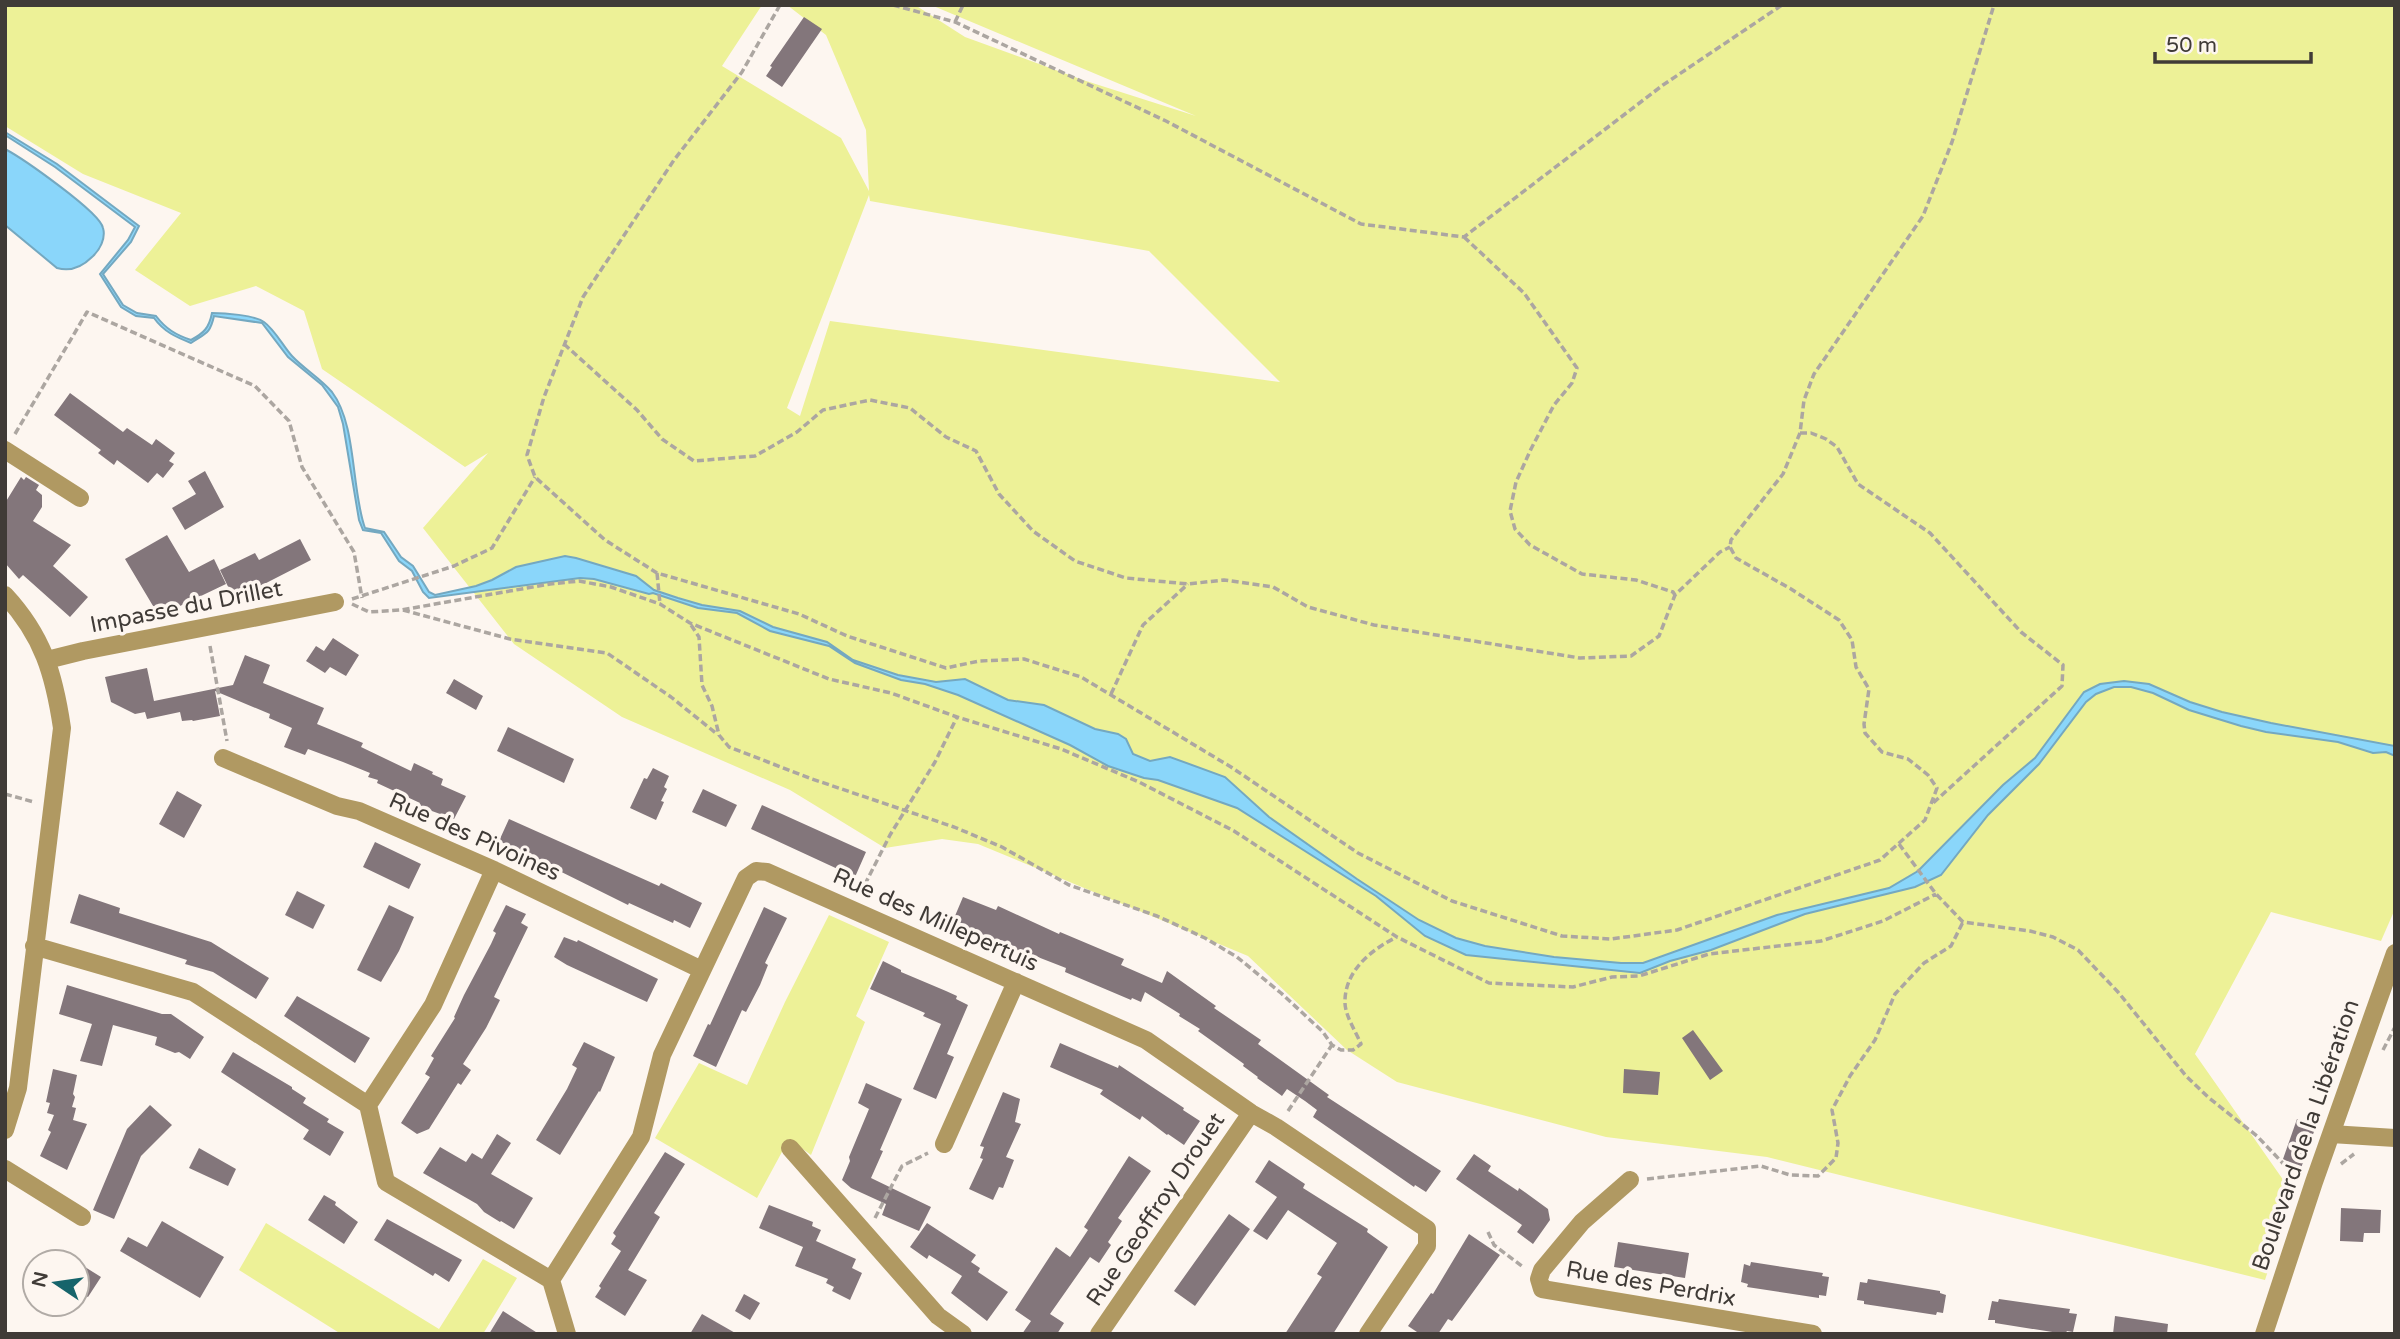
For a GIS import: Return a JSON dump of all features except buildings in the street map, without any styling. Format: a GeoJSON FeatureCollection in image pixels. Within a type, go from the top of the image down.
{"type":"FeatureCollection","features":[{"type":"Feature","properties":{"kind":"street"},"geometry":{"type":"LineString","coordinates":[[6,449],[80,498]]}},
{"type":"Feature","properties":{"kind":"street"},"geometry":{"type":"LineString","coordinates":[[5,595],[26,618],[47,660],[56,687],[62,728],[18,1088],[5,1130]]}},
{"type":"Feature","properties":{"kind":"street","name":"Impasse du Drillet"},"geometry":{"type":"LineString","coordinates":[[47,660],[340,601]]}},
{"type":"Feature","properties":{"kind":"street","name":"Rue des Pivoines"},"geometry":{"type":"LineString","coordinates":[[227,759],[337,806],[359,811],[495,870],[702,970]]}},
{"type":"Feature","properties":{"kind":"street"},"geometry":{"type":"LineString","coordinates":[[368,1105],[433,1005],[495,870]]}},
{"type":"Feature","properties":{"kind":"street","name":"Rue des Millepertuis"},"geometry":{"type":"LineString","coordinates":[[551,1280],[641,1138],[662,1055],[746,878],[756,871],[767,872],[852,908],[1146,1040],[1427,1229],[1427,1246],[1368,1334]]}},
{"type":"Feature","properties":{"kind":"street"},"geometry":{"type":"LineString","coordinates":[[34,946],[193,992],[368,1105],[386,1182],[551,1280],[567,1334]]}},
{"type":"Feature","properties":{"kind":"street","name":"Boulevard de la Libération"},"geometry":{"type":"LineString","coordinates":[[2264,1334],[2314,1182],[2395,953]]}},
{"type":"Feature","properties":{"kind":"street"},"geometry":{"type":"LineString","coordinates":[[944,1144],[1016,982]]}},
{"type":"Feature","properties":{"kind":"street","name":"Rue Geoffroy Drouet"},"geometry":{"type":"LineString","coordinates":[[1099,1334],[1251,1113]]}},
{"type":"Feature","properties":{"kind":"street"},"geometry":{"type":"LineString","coordinates":[[2331,1135],[2395,1138]]}},
{"type":"Feature","properties":{"kind":"street"},"geometry":{"type":"LineString","coordinates":[[790,1148],[938,1316],[962,1334]]}},
{"type":"Feature","properties":{"kind":"street"},"geometry":{"type":"LineString","coordinates":[[5,1169],[82,1217]]}},
{"type":"Feature","properties":{"kind":"street","name":"Rue des Perdrix"},"geometry":{"type":"LineString","coordinates":[[1630,1180],[1582,1222],[1542,1270],[1539,1279],[1542,1289],[1779,1331],[1813,1334]]}},
{"type":"Feature","properties":{"kind":"path"},"geometry":{"type":"LineString","coordinates":[[780,5],[743,72],[674,160],[583,297],[544,397],[527,455],[535,477],[605,540],[657,573],[799,614],[847,636],[946,668],[979,661],[1024,659],[1081,677],[1231,767],[1358,853],[1452,901],[1562,936],[1611,939],[1677,930],[1880,860],[1925,820],[1937,788],[1928,775],[1908,759],[1882,752],[1865,733],[1869,689],[1856,667],[1852,640],[1839,620],[1736,558],[1730,547],[1731,540],[1783,474],[1800,433],[1804,400],[1814,374],[1923,216],[1952,142],[1994,5]]}},
{"type":"Feature","properties":{"kind":"path"},"geometry":{"type":"LineString","coordinates":[[894,5],[955,22],[1166,121],[1361,224],[1464,237],[1524,293],[1577,368],[1572,383],[1554,405],[1516,482],[1510,511],[1514,529],[1530,545],[1582,574],[1636,580],[1675,595]]}},
{"type":"Feature","properties":{"kind":"path"},"geometry":{"type":"LineString","coordinates":[[955,22],[963,5]]}},
{"type":"Feature","properties":{"kind":"path"},"geometry":{"type":"LineString","coordinates":[[1464,237],[1663,85],[1782,5]]}},
{"type":"Feature","properties":{"kind":"path"},"geometry":{"type":"LineString","coordinates":[[6,449],[87,312],[256,386],[289,421],[302,467],[354,552],[362,598],[454,566],[492,548],[535,477]]}},
{"type":"Feature","properties":{"kind":"path"},"geometry":{"type":"LineString","coordinates":[[564,344],[637,410],[662,439],[694,461],[755,456],[797,432],[823,410],[870,400],[910,408],[946,437],[976,451],[999,494],[1033,531],[1075,561],[1126,578],[1188,583],[1224,580],[1273,587],[1308,607],[1374,625],[1580,658],[1631,656],[1659,636],[1675,595],[1720,552],[1730,547]]}},
{"type":"Feature","properties":{"kind":"path"},"geometry":{"type":"LineString","coordinates":[[1800,433],[1811,433],[1837,447],[1858,484],[1930,533],[2021,632],[2063,665],[2062,685],[1930,805]]}},
{"type":"Feature","properties":{"kind":"path"},"geometry":{"type":"LineString","coordinates":[[657,573],[660,604]]}},
{"type":"Feature","properties":{"kind":"path"},"geometry":{"type":"LineString","coordinates":[[340,601],[369,612],[401,610],[550,584],[579,582],[611,587],[660,604],[690,623],[828,679],[891,692],[957,717],[1061,749],[1139,782],[1234,831],[1397,937],[1489,983],[1573,988],[1612,977],[1639,976],[1709,954],[1821,941],[1883,921],[1936,894]]}},
{"type":"Feature","properties":{"kind":"path"},"geometry":{"type":"LineString","coordinates":[[1111,694],[1143,625],[1188,583]]}},
{"type":"Feature","properties":{"kind":"path"},"geometry":{"type":"LineString","coordinates":[[401,610],[510,639],[607,653],[671,697],[729,747],[1002,847],[1069,885],[1157,916],[1205,938],[1237,957],[1282,993],[1323,1032],[1332,1045],[1342,1050],[1353,1050],[1361,1044],[1344,1005],[1348,985],[1364,957],[1397,937]]}},
{"type":"Feature","properties":{"kind":"path"},"geometry":{"type":"LineString","coordinates":[[690,623],[699,637],[702,685],[712,706],[719,736]]}},
{"type":"Feature","properties":{"kind":"path"},"geometry":{"type":"LineString","coordinates":[[207,628],[227,759]]}},
{"type":"Feature","properties":{"kind":"path"},"geometry":{"type":"LineString","coordinates":[[852,908],[935,762],[957,717]]}},
{"type":"Feature","properties":{"kind":"path"},"geometry":{"type":"LineString","coordinates":[[5,794],[53,807]]}},
{"type":"Feature","properties":{"kind":"path"},"geometry":{"type":"LineString","coordinates":[[1899,844],[1936,894],[1963,922],[2030,931],[2053,937],[2078,950],[2118,992],[2186,1076],[2257,1136],[2295,1177],[2314,1182]]}},
{"type":"Feature","properties":{"kind":"path"},"geometry":{"type":"LineString","coordinates":[[1630,1180],[1761,1166],[1790,1175],[1818,1176],[1836,1158],[1838,1143],[1832,1110],[1850,1076],[1875,1040],[1895,994],[1924,963],[1951,946],[1963,922]]}},
{"type":"Feature","properties":{"kind":"path"},"geometry":{"type":"LineString","coordinates":[[1276,1127],[1332,1045]]}},
{"type":"Feature","properties":{"kind":"path"},"geometry":{"type":"LineString","coordinates":[[866,1235],[902,1166],[944,1144]]}},
{"type":"Feature","properties":{"kind":"path"},"geometry":{"type":"LineString","coordinates":[[1488,1232],[1494,1245],[1539,1279]]}},
{"type":"Feature","properties":{"kind":"green space"},"geometry":{"type":"Polygon","coordinates":[[[5,5],[762,5],[722,66],[841,138],[869,191],[866,130],[826,35],[787,5],[915,5],[965,37],[1083,80],[1196,116],[931,5],[2395,5],[2395,909],[2381,941],[2271,912],[2195,1054],[2293,1194],[2265,1280],[1767,1157],[1606,1137],[1397,1082],[1347,1050],[1248,956],[978,844],[942,839],[885,848],[790,790],[622,717],[514,644],[423,528],[488,453],[465,467],[322,369],[304,311],[256,286],[190,306],[135,270],[181,213],[83,174],[5,126],[5,5]],[[869,195],[787,408],[800,416],[830,321],[1280,382],[1149,251],[870,201],[869,195]]]}},
{"type":"Feature","properties":{"kind":"green space"},"geometry":{"type":"Polygon","coordinates":[[[829,915],[889,942],[856,1016],[865,1022],[811,1155],[789,1139],[757,1198],[655,1138],[699,1063],[747,1085],[829,915]]]}},
{"type":"Feature","properties":{"kind":"green space"},"geometry":{"type":"Polygon","coordinates":[[[266,1223],[439,1329],[483,1259],[517,1278],[483,1334],[341,1334],[239,1270],[266,1223]]]}},
{"type":"Feature","properties":{"kind":"water"},"geometry":{"type":"Polygon","coordinates":[[[5,132],[57,164],[139,226],[131,242],[103,274],[123,305],[137,313],[156,316],[172,331],[191,340],[205,330],[212,313],[239,315],[264,322],[297,361],[332,392],[346,422],[365,528],[384,532],[401,557],[413,566],[429,592],[435,595],[476,586],[516,567],[565,556],[576,558],[636,576],[654,590],[702,605],[740,611],[773,627],[827,642],[853,660],[898,675],[936,682],[965,679],[1008,700],[1044,705],[1095,729],[1118,734],[1126,739],[1133,754],[1150,761],[1170,757],[1225,777],[1269,817],[1419,920],[1456,938],[1485,946],[1554,957],[1643,963],[1777,915],[1889,888],[1918,871],[2003,785],[2035,758],[2084,692],[2100,684],[2124,681],[2149,684],[2190,702],[2222,712],[2395,746],[2395,756],[2386,752],[2373,753],[2338,742],[2241,726],[2189,710],[2153,693],[2131,687],[2114,687],[2096,694],[2086,702],[2039,764],[1988,815],[1941,875],[1915,887],[1805,914],[1711,950],[1670,961],[1640,973],[1466,955],[1425,936],[1376,896],[1237,808],[1158,780],[1108,766],[1070,745],[958,695],[925,684],[901,680],[855,663],[829,646],[770,631],[737,613],[698,608],[653,593],[580,578],[429,598],[412,571],[399,561],[381,533],[363,530],[343,424],[338,407],[322,385],[288,357],[262,323],[214,316],[209,330],[191,343],[166,330],[154,318],[136,316],[121,307],[100,274],[128,240],[135,227],[55,167],[5,135],[5,132]]]}},
{"type":"Feature","properties":{"kind":"water"},"geometry":{"type":"Polygon","coordinates":[[[5,149],[59,186],[99,220],[104,232],[103,240],[98,251],[84,264],[72,269],[57,268],[5,225],[5,149]]]}}]}
